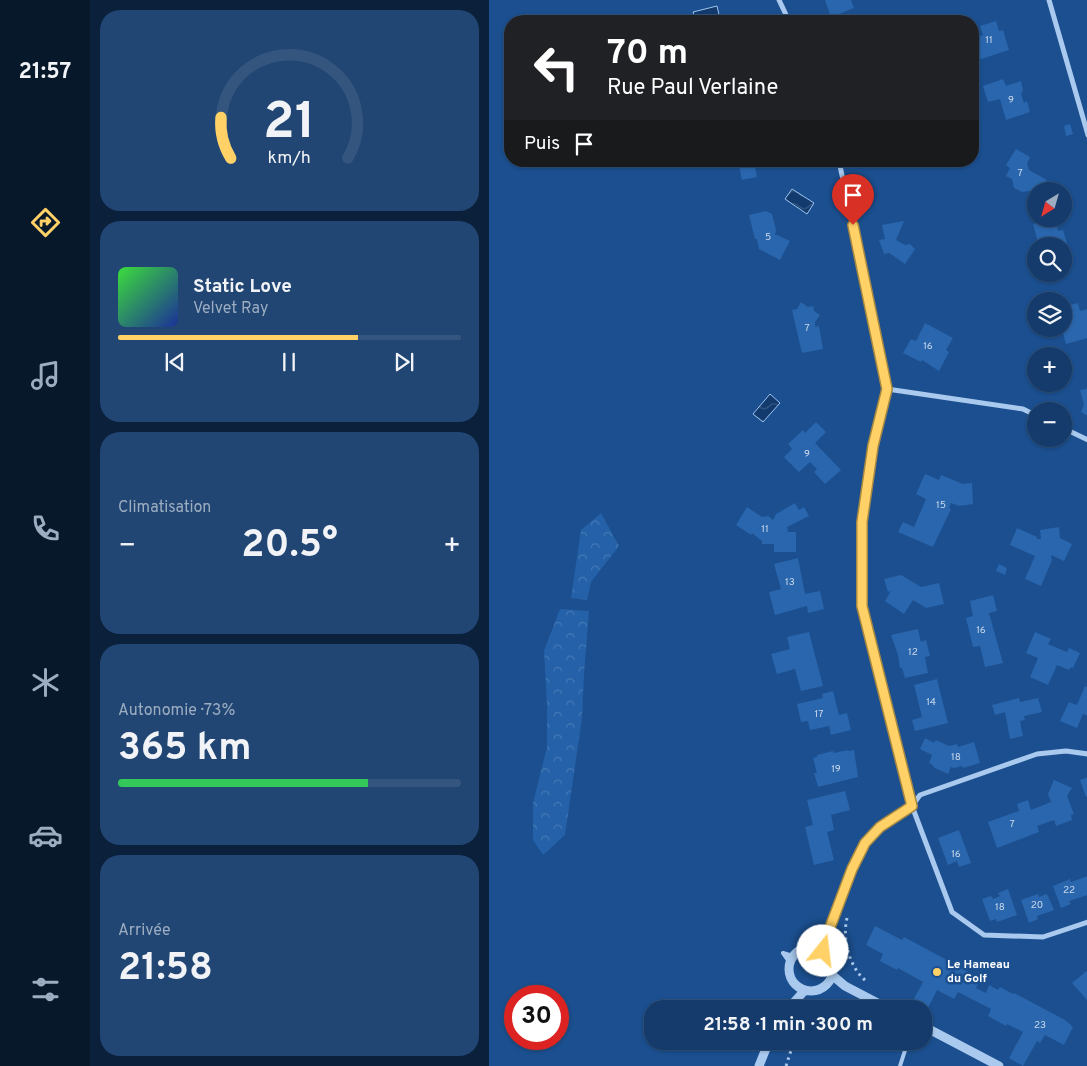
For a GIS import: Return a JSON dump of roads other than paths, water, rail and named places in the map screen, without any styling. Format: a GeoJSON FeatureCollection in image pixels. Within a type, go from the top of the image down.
{"type":"FeatureCollection","features":[{"type":"Feature","properties":{"kind":"street"},"geometry":{"type":"LineString","coordinates":[[779,0],[786,15]]}},
{"type":"Feature","properties":{"kind":"street"},"geometry":{"type":"LineString","coordinates":[[1049,0],[1087,135]]}},
{"type":"Feature","properties":{"kind":"street"},"geometry":{"type":"LineString","coordinates":[[840,167],[887,389],[873,446],[862,522],[862,606],[912,806],[952,912],[984,935],[1043,936],[1087,922]]}},
{"type":"Feature","properties":{"kind":"street"},"geometry":{"type":"LineString","coordinates":[[887,389],[1027,411]]}},
{"type":"Feature","properties":{"kind":"street"},"geometry":{"type":"LineString","coordinates":[[1072,432],[1087,440]]}},
{"type":"Feature","properties":{"kind":"street"},"geometry":{"type":"LineString","coordinates":[[823,951],[826,938],[852,869],[865,843],[880,827],[912,806],[920,795],[1037,754],[1067,751],[1087,754]]}},
{"type":"Feature","properties":{"kind":"street"},"geometry":{"type":"LineString","coordinates":[[814,948],[826,938]]}},
{"type":"Feature","properties":{"kind":"street"},"geometry":{"type":"LineString","coordinates":[[806,948],[823,951],[830,957],[833,966],[830,979],[818,990],[805,990],[795,984],[789,970],[792,959],[799,951],[806,948]]}},
{"type":"Feature","properties":{"kind":"street"},"geometry":{"type":"LineString","coordinates":[[830,979],[872,1000]]}},
{"type":"Feature","properties":{"kind":"street"},"geometry":{"type":"LineString","coordinates":[[792,1000],[795,984]]}},
{"type":"Feature","properties":{"kind":"street"},"geometry":{"type":"LineString","coordinates":[[796,1000],[805,990]]}},
{"type":"Feature","properties":{"kind":"street"},"geometry":{"type":"LineString","coordinates":[[932,1031],[999,1066]]}},
{"type":"Feature","properties":{"kind":"street"},"geometry":{"type":"LineString","coordinates":[[759,1066],[765,1050]]}},
{"type":"Feature","properties":{"kind":"lane"},"geometry":{"type":"LineString","coordinates":[[900,1066],[905,1050]]}},
{"type":"Feature","properties":{"kind":"water"},"geometry":{"type":"Polygon","coordinates":[[[717,6],[719,15],[694,15],[693,12],[717,6]]]}},
{"type":"Feature","properties":{"kind":"water"},"geometry":{"type":"Polygon","coordinates":[[[792,189],[814,203],[807,214],[785,199],[792,189]]]}},
{"type":"Feature","properties":{"kind":"water"},"geometry":{"type":"Polygon","coordinates":[[[770,394],[780,403],[763,422],[753,414],[770,394]]]}},
{"type":"Feature","properties":{"kind":"place","name":"Le Hameau du Golf"},"geometry":{"type":"Point","coordinates":[937,972]}}]}
